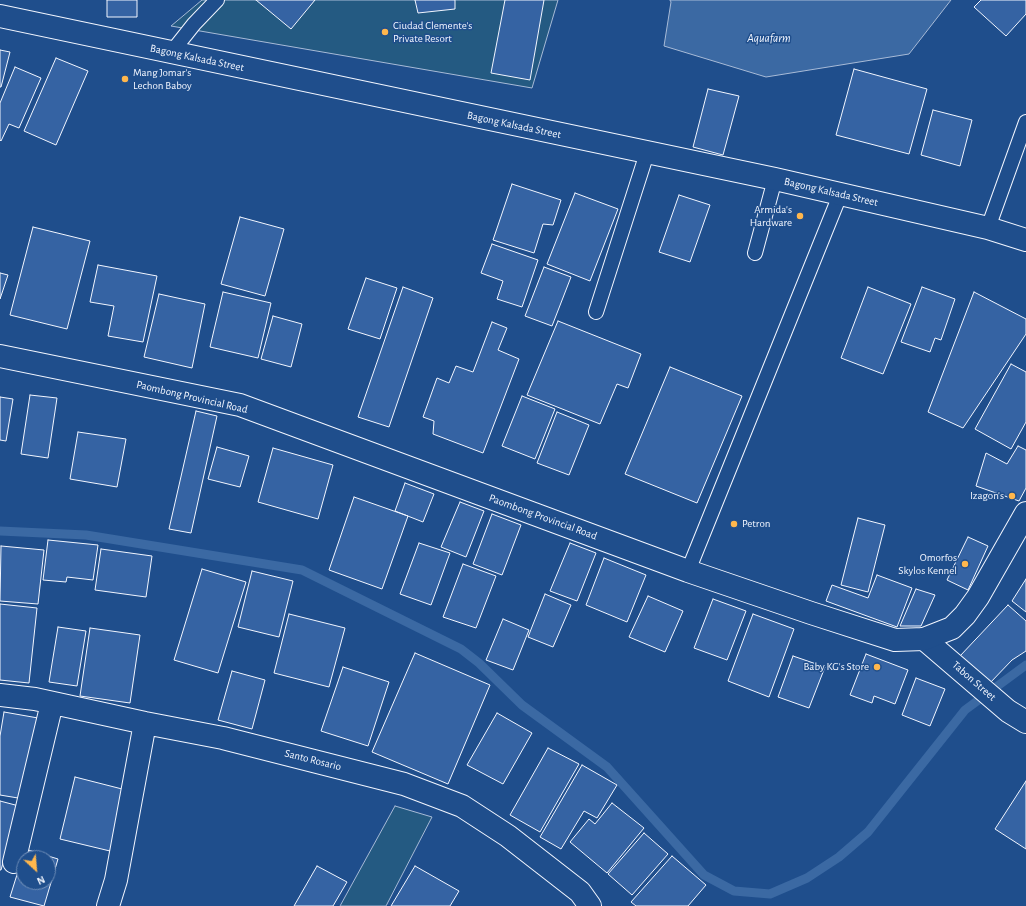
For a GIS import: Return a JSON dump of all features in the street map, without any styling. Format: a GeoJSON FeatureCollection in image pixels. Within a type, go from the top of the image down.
{"type":"FeatureCollection","features":[{"type":"Feature","properties":{"kind":"main road","name":"Bagong Kalsada Street"},"geometry":{"type":"LineString","coordinates":[[0,16],[775,179],[988,228],[1026,240]]}},
{"type":"Feature","properties":{"kind":"main road","name":"Paombong Provincial Road"},"geometry":{"type":"LineString","coordinates":[[0,356],[240,406],[688,571],[895,640],[924,638],[952,628],[978,597],[1026,513]]}},
{"type":"Feature","properties":{"kind":"main road","name":"Tabon Street"},"geometry":{"type":"LineString","coordinates":[[924,638],[1017,716]]}},
{"type":"Feature","properties":{"kind":"main road","name":"Santo Rosario"},"geometry":{"type":"LineString","coordinates":[[0,695],[52,703],[223,738],[404,784],[462,806],[508,836],[580,892],[590,906]]}},
{"type":"Feature","properties":{"kind":"main road"},"geometry":{"type":"LineString","coordinates":[[14,862],[52,703]]}},
{"type":"Feature","properties":{"kind":"main road"},"geometry":{"type":"LineString","coordinates":[[108,906],[116,880],[145,723]]}},
{"type":"Feature","properties":{"kind":"lane"},"geometry":{"type":"LineString","coordinates":[[171,53],[194,24],[217,0]]}},
{"type":"Feature","properties":{"kind":"lane"},"geometry":{"type":"LineString","coordinates":[[988,228],[1026,122]]}},
{"type":"Feature","properties":{"kind":"lane"},"geometry":{"type":"LineString","coordinates":[[596,312],[647,153]]}},
{"type":"Feature","properties":{"kind":"lane"},"geometry":{"type":"LineString","coordinates":[[755,253],[775,179]]}},
{"type":"Feature","properties":{"kind":"lane"},"geometry":{"type":"LineString","coordinates":[[688,571],[840,195]]}},
{"type":"Feature","properties":{"kind":"shaded area"},"geometry":{"type":"Polygon","coordinates":[[[202,0],[558,0],[532,88],[171,26],[202,0]]]}},
{"type":"Feature","properties":{"kind":"shaded area"},"geometry":{"type":"Polygon","coordinates":[[[395,806],[432,817],[386,906],[340,906],[395,806]]]}},
{"type":"Feature","properties":{"kind":"water","name":"Aquafarm"},"geometry":{"type":"Polygon","coordinates":[[[670,0],[951,0],[909,54],[766,77],[664,46],[671,2],[670,0]]]}},
{"type":"Feature","properties":{"kind":"building"},"geometry":{"type":"Polygon","coordinates":[[[107,0],[137,0],[137,17],[107,17],[107,0]]]}},
{"type":"Feature","properties":{"kind":"building"},"geometry":{"type":"Polygon","coordinates":[[[256,0],[315,0],[291,29],[256,0]]]}},
{"type":"Feature","properties":{"kind":"building"},"geometry":{"type":"Polygon","coordinates":[[[415,0],[455,0],[455,9],[418,13],[415,0]]]}},
{"type":"Feature","properties":{"kind":"building"},"geometry":{"type":"Polygon","coordinates":[[[505,0],[544,0],[530,80],[491,73],[505,0]]]}},
{"type":"Feature","properties":{"kind":"building"},"geometry":{"type":"Polygon","coordinates":[[[981,0],[1026,0],[1026,14],[1006,36],[974,7],[981,0]]]}},
{"type":"Feature","properties":{"kind":"building"},"geometry":{"type":"Polygon","coordinates":[[[0,50],[10,52],[1,87],[0,87],[0,50]]]}},
{"type":"Feature","properties":{"kind":"building"},"geometry":{"type":"Polygon","coordinates":[[[56,58],[88,71],[56,145],[24,131],[56,58]]]}},
{"type":"Feature","properties":{"kind":"building"},"geometry":{"type":"Polygon","coordinates":[[[15,67],[41,78],[19,128],[9,124],[1,141],[0,103],[15,67]]]}},
{"type":"Feature","properties":{"kind":"building"},"geometry":{"type":"Polygon","coordinates":[[[854,69],[927,89],[909,154],[836,135],[854,69]]]}},
{"type":"Feature","properties":{"kind":"building"},"geometry":{"type":"Polygon","coordinates":[[[708,89],[739,96],[723,155],[693,147],[708,89]]]}},
{"type":"Feature","properties":{"kind":"building"},"geometry":{"type":"Polygon","coordinates":[[[933,110],[972,120],[960,166],[921,155],[933,110]]]}},
{"type":"Feature","properties":{"kind":"building"},"geometry":{"type":"Polygon","coordinates":[[[512,184],[561,200],[553,225],[543,224],[534,253],[493,240],[512,184]]]}},
{"type":"Feature","properties":{"kind":"building"},"geometry":{"type":"Polygon","coordinates":[[[575,193],[618,209],[590,281],[547,264],[575,193]]]}},
{"type":"Feature","properties":{"kind":"building"},"geometry":{"type":"Polygon","coordinates":[[[679,195],[710,205],[690,262],[659,252],[679,195]]]}},
{"type":"Feature","properties":{"kind":"building"},"geometry":{"type":"Polygon","coordinates":[[[240,217],[284,229],[265,296],[221,284],[240,217]]]}},
{"type":"Feature","properties":{"kind":"building"},"geometry":{"type":"Polygon","coordinates":[[[33,227],[90,241],[67,329],[10,315],[33,227]]]}},
{"type":"Feature","properties":{"kind":"building"},"geometry":{"type":"Polygon","coordinates":[[[492,244],[538,260],[522,307],[497,299],[503,281],[481,273],[492,244]]]}},
{"type":"Feature","properties":{"kind":"building"},"geometry":{"type":"Polygon","coordinates":[[[98,265],[157,276],[143,342],[108,336],[114,306],[90,302],[98,265]]]}},
{"type":"Feature","properties":{"kind":"building"},"geometry":{"type":"Polygon","coordinates":[[[544,267],[571,277],[552,326],[525,316],[544,267]]]}},
{"type":"Feature","properties":{"kind":"building"},"geometry":{"type":"Polygon","coordinates":[[[0,273],[8,275],[0,299],[0,273]]]}},
{"type":"Feature","properties":{"kind":"building"},"geometry":{"type":"Polygon","coordinates":[[[366,278],[397,288],[380,339],[348,329],[366,278]]]}},
{"type":"Feature","properties":{"kind":"building"},"geometry":{"type":"Polygon","coordinates":[[[403,287],[433,298],[389,427],[358,417],[403,287]]]}},
{"type":"Feature","properties":{"kind":"building"},"geometry":{"type":"Polygon","coordinates":[[[868,287],[911,304],[883,374],[841,358],[868,287]]]}},
{"type":"Feature","properties":{"kind":"building"},"geometry":{"type":"Polygon","coordinates":[[[922,287],[955,299],[941,340],[935,338],[930,352],[901,342],[922,287]]]}},
{"type":"Feature","properties":{"kind":"building"},"geometry":{"type":"Polygon","coordinates":[[[223,292],[271,303],[258,358],[210,347],[223,292]]]}},
{"type":"Feature","properties":{"kind":"building"},"geometry":{"type":"Polygon","coordinates":[[[974,292],[1026,319],[1026,334],[963,428],[928,412],[974,292]]]}},
{"type":"Feature","properties":{"kind":"building"},"geometry":{"type":"Polygon","coordinates":[[[159,294],[205,304],[192,368],[144,357],[159,294]]]}},
{"type":"Feature","properties":{"kind":"building"},"geometry":{"type":"Polygon","coordinates":[[[273,316],[302,324],[291,367],[261,359],[273,316]]]}},
{"type":"Feature","properties":{"kind":"building"},"geometry":{"type":"Polygon","coordinates":[[[558,321],[641,354],[628,388],[617,384],[600,424],[527,395],[558,321]]]}},
{"type":"Feature","properties":{"kind":"building"},"geometry":{"type":"Polygon","coordinates":[[[492,322],[507,328],[498,350],[519,359],[483,453],[433,434],[434,421],[423,417],[437,378],[449,383],[456,366],[473,372],[492,322]]]}},
{"type":"Feature","properties":{"kind":"building"},"geometry":{"type":"Polygon","coordinates":[[[1011,364],[1026,372],[1026,422],[1011,449],[975,429],[1011,364]]]}},
{"type":"Feature","properties":{"kind":"building"},"geometry":{"type":"Polygon","coordinates":[[[670,367],[742,396],[697,503],[625,474],[670,367]]]}},
{"type":"Feature","properties":{"kind":"building"},"geometry":{"type":"Polygon","coordinates":[[[30,395],[57,398],[48,458],[21,454],[30,395]]]}},
{"type":"Feature","properties":{"kind":"building"},"geometry":{"type":"Polygon","coordinates":[[[522,396],[555,409],[535,459],[502,446],[522,396]]]}},
{"type":"Feature","properties":{"kind":"building"},"geometry":{"type":"Polygon","coordinates":[[[0,397],[13,399],[6,441],[0,440],[0,397]]]}},
{"type":"Feature","properties":{"kind":"building"},"geometry":{"type":"Polygon","coordinates":[[[196,411],[217,416],[191,533],[169,529],[196,411]]]}},
{"type":"Feature","properties":{"kind":"building"},"geometry":{"type":"Polygon","coordinates":[[[557,412],[589,425],[569,475],[537,463],[557,412]]]}},
{"type":"Feature","properties":{"kind":"building"},"geometry":{"type":"Polygon","coordinates":[[[78,432],[126,439],[117,487],[70,479],[78,432]]]}},
{"type":"Feature","properties":{"kind":"building"},"geometry":{"type":"Polygon","coordinates":[[[1018,446],[1026,450],[1026,488],[1019,501],[976,486],[986,453],[1007,464],[1018,446]]]}},
{"type":"Feature","properties":{"kind":"building"},"geometry":{"type":"Polygon","coordinates":[[[217,447],[249,456],[240,487],[208,479],[217,447]]]}},
{"type":"Feature","properties":{"kind":"building"},"geometry":{"type":"Polygon","coordinates":[[[273,448],[333,465],[318,519],[258,502],[273,448]]]}},
{"type":"Feature","properties":{"kind":"building"},"geometry":{"type":"Polygon","coordinates":[[[405,483],[434,494],[423,522],[395,511],[405,483]]]}},
{"type":"Feature","properties":{"kind":"building"},"geometry":{"type":"Polygon","coordinates":[[[354,497],[408,516],[382,589],[329,570],[354,497]]]}},
{"type":"Feature","properties":{"kind":"building"},"geometry":{"type":"Polygon","coordinates":[[[460,502],[484,511],[466,557],[441,547],[460,502]]]}},
{"type":"Feature","properties":{"kind":"building"},"geometry":{"type":"Polygon","coordinates":[[[492,514],[521,525],[502,575],[473,564],[492,514]]]}},
{"type":"Feature","properties":{"kind":"building"},"geometry":{"type":"Polygon","coordinates":[[[858,518],[885,525],[868,592],[841,585],[858,518]]]}},
{"type":"Feature","properties":{"kind":"building"},"geometry":{"type":"Polygon","coordinates":[[[968,537],[988,546],[968,590],[947,580],[968,537]]]}},
{"type":"Feature","properties":{"kind":"building"},"geometry":{"type":"Polygon","coordinates":[[[48,540],[98,545],[93,580],[67,577],[66,582],[43,580],[48,540]]]}},
{"type":"Feature","properties":{"kind":"building"},"geometry":{"type":"Polygon","coordinates":[[[419,543],[450,553],[431,605],[400,594],[419,543]]]}},
{"type":"Feature","properties":{"kind":"building"},"geometry":{"type":"Polygon","coordinates":[[[570,543],[596,553],[577,601],[550,591],[570,543]]]}},
{"type":"Feature","properties":{"kind":"building"},"geometry":{"type":"Polygon","coordinates":[[[1,546],[44,550],[38,604],[0,601],[1,546]]]}},
{"type":"Feature","properties":{"kind":"building"},"geometry":{"type":"Polygon","coordinates":[[[101,549],[152,556],[146,597],[95,590],[101,549]]]}},
{"type":"Feature","properties":{"kind":"building"},"geometry":{"type":"Polygon","coordinates":[[[604,558],[646,575],[627,622],[586,605],[604,558]]]}},
{"type":"Feature","properties":{"kind":"building"},"geometry":{"type":"Polygon","coordinates":[[[463,564],[496,576],[476,628],[443,617],[463,564]]]}},
{"type":"Feature","properties":{"kind":"building"},"geometry":{"type":"Polygon","coordinates":[[[202,569],[246,582],[218,673],[174,660],[202,569]]]}},
{"type":"Feature","properties":{"kind":"building"},"geometry":{"type":"Polygon","coordinates":[[[252,571],[293,581],[279,637],[238,627],[252,571]]]}},
{"type":"Feature","properties":{"kind":"building"},"geometry":{"type":"Polygon","coordinates":[[[877,575],[912,588],[897,627],[826,601],[832,585],[868,598],[877,575]]]}},
{"type":"Feature","properties":{"kind":"building"},"geometry":{"type":"Polygon","coordinates":[[[1026,579],[1026,612],[1012,601],[1026,579]]]}},
{"type":"Feature","properties":{"kind":"building"},"geometry":{"type":"Polygon","coordinates":[[[916,589],[935,595],[921,626],[900,626],[916,589]]]}},
{"type":"Feature","properties":{"kind":"building"},"geometry":{"type":"Polygon","coordinates":[[[545,594],[571,605],[553,647],[528,637],[545,594]]]}},
{"type":"Feature","properties":{"kind":"building"},"geometry":{"type":"Polygon","coordinates":[[[648,596],[683,611],[665,652],[629,637],[648,596]]]}},
{"type":"Feature","properties":{"kind":"building"},"geometry":{"type":"Polygon","coordinates":[[[713,599],[746,611],[727,660],[694,648],[713,599]]]}},
{"type":"Feature","properties":{"kind":"building"},"geometry":{"type":"Polygon","coordinates":[[[0,604],[37,608],[29,683],[0,680],[0,604]]]}},
{"type":"Feature","properties":{"kind":"building"},"geometry":{"type":"Polygon","coordinates":[[[1008,605],[1026,621],[1026,651],[1012,660],[989,684],[960,656],[1008,605]]]}},
{"type":"Feature","properties":{"kind":"building"},"geometry":{"type":"Polygon","coordinates":[[[289,614],[345,628],[329,687],[274,673],[289,614]]]}},
{"type":"Feature","properties":{"kind":"building"},"geometry":{"type":"Polygon","coordinates":[[[753,614],[794,629],[769,697],[728,681],[753,614]]]}},
{"type":"Feature","properties":{"kind":"building"},"geometry":{"type":"Polygon","coordinates":[[[503,619],[529,630],[513,670],[486,660],[503,619]]]}},
{"type":"Feature","properties":{"kind":"building"},"geometry":{"type":"Polygon","coordinates":[[[58,627],[86,631],[77,686],[49,682],[58,627]]]}},
{"type":"Feature","properties":{"kind":"building"},"geometry":{"type":"Polygon","coordinates":[[[90,628],[140,635],[130,703],[80,696],[90,628]]]}},
{"type":"Feature","properties":{"kind":"building"},"geometry":{"type":"Polygon","coordinates":[[[415,653],[490,685],[448,784],[372,752],[415,653]]]}},
{"type":"Feature","properties":{"kind":"building"},"geometry":{"type":"Polygon","coordinates":[[[866,654],[908,670],[895,704],[874,696],[872,703],[850,695],[866,654]]]}},
{"type":"Feature","properties":{"kind":"building"},"geometry":{"type":"Polygon","coordinates":[[[793,656],[825,667],[809,708],[778,697],[793,656]]]}},
{"type":"Feature","properties":{"kind":"building"},"geometry":{"type":"Polygon","coordinates":[[[343,667],[389,682],[368,746],[321,731],[343,667]]]}},
{"type":"Feature","properties":{"kind":"building"},"geometry":{"type":"Polygon","coordinates":[[[232,671],[265,680],[252,729],[218,720],[232,671]]]}},
{"type":"Feature","properties":{"kind":"building"},"geometry":{"type":"Polygon","coordinates":[[[916,678],[945,689],[930,726],[902,715],[916,678]]]}},
{"type":"Feature","properties":{"kind":"building"},"geometry":{"type":"Polygon","coordinates":[[[4,712],[38,718],[24,799],[0,795],[0,736],[4,712]]]}},
{"type":"Feature","properties":{"kind":"building"},"geometry":{"type":"Polygon","coordinates":[[[497,713],[532,733],[503,784],[467,765],[497,713]]]}},
{"type":"Feature","properties":{"kind":"building"},"geometry":{"type":"Polygon","coordinates":[[[548,748],[579,764],[540,832],[510,815],[548,748]]]}},
{"type":"Feature","properties":{"kind":"building"},"geometry":{"type":"Polygon","coordinates":[[[582,765],[617,785],[597,818],[584,811],[561,849],[540,837],[582,765]]]}},
{"type":"Feature","properties":{"kind":"building"},"geometry":{"type":"Polygon","coordinates":[[[75,777],[126,790],[110,851],[60,839],[75,777]]]}},
{"type":"Feature","properties":{"kind":"building"},"geometry":{"type":"Polygon","coordinates":[[[1026,781],[1026,849],[995,829],[1026,781]]]}},
{"type":"Feature","properties":{"kind":"building"},"geometry":{"type":"Polygon","coordinates":[[[0,801],[19,806],[1,870],[0,870],[0,801]]]}},
{"type":"Feature","properties":{"kind":"building"},"geometry":{"type":"Polygon","coordinates":[[[612,803],[644,828],[607,873],[570,842],[589,819],[595,824],[612,803]]]}},
{"type":"Feature","properties":{"kind":"building"},"geometry":{"type":"Polygon","coordinates":[[[644,833],[668,854],[632,895],[608,874],[644,833]]]}},
{"type":"Feature","properties":{"kind":"building"},"geometry":{"type":"Polygon","coordinates":[[[672,856],[706,885],[688,906],[636,906],[631,902],[672,856]]]}},
{"type":"Feature","properties":{"kind":"building"},"geometry":{"type":"Polygon","coordinates":[[[317,866],[347,882],[333,906],[294,906],[317,866]]]}},
{"type":"Feature","properties":{"kind":"building"},"geometry":{"type":"Polygon","coordinates":[[[415,866],[459,891],[450,906],[391,906],[415,866]]]}},
{"type":"Feature","properties":{"kind":"building"},"geometry":{"type":"Polygon","coordinates":[[[16,878],[16,890],[49,890],[44,906],[10,897],[16,878]]]}},
{"type":"Feature","properties":{"kind":"waterway"},"geometry":{"type":"LineString","coordinates":[[0,531],[86,535],[302,570],[461,649],[479,663],[522,705],[607,767],[704,875],[734,891],[770,894],[807,878],[839,857],[868,832],[965,710],[1026,665]]}},
{"type":"Feature","properties":{"kind":"place","name":"Ciudad Clemente's Private Resort"},"geometry":{"type":"Point","coordinates":[385,32]}},
{"type":"Feature","properties":{"kind":"place","name":"Mang Jomar's Lechon Baboy"},"geometry":{"type":"Point","coordinates":[125,79]}},
{"type":"Feature","properties":{"kind":"place","name":"Armida's Hardware"},"geometry":{"type":"Point","coordinates":[800,216]}},
{"type":"Feature","properties":{"kind":"place","name":"Izagon's"},"geometry":{"type":"Point","coordinates":[1012,496]}},
{"type":"Feature","properties":{"kind":"place","name":"Petron"},"geometry":{"type":"Point","coordinates":[734,524]}},
{"type":"Feature","properties":{"kind":"place","name":"Omorfos Skylos Kennel"},"geometry":{"type":"Point","coordinates":[965,564]}},
{"type":"Feature","properties":{"kind":"place","name":"Baby KG's Store"},"geometry":{"type":"Point","coordinates":[877,667]}}]}
